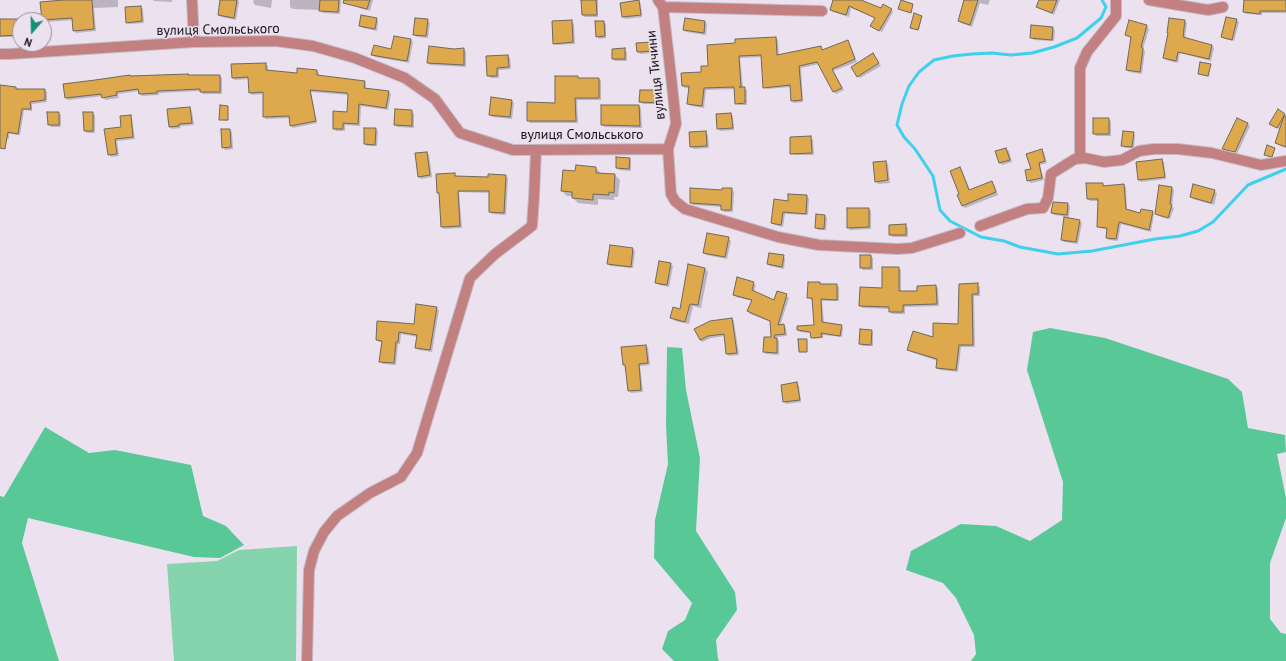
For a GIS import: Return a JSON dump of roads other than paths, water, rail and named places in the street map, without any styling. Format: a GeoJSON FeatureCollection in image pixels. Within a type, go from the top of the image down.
{"type":"FeatureCollection","features":[{"type":"Feature","properties":{"kind":"street"},"geometry":{"type":"LineString","coordinates":[[192,0],[194,42]]}},
{"type":"Feature","properties":{"kind":"street"},"geometry":{"type":"LineString","coordinates":[[1080,158],[1080,68],[1088,52],[1116,16],[1118,0]]}},
{"type":"Feature","properties":{"kind":"street"},"geometry":{"type":"LineString","coordinates":[[1149,0],[1208,10],[1223,7]]}},
{"type":"Feature","properties":{"kind":"street"},"geometry":{"type":"LineString","coordinates":[[660,3],[822,11]]}},
{"type":"Feature","properties":{"kind":"street","name":"вулиця Тичини"},"geometry":{"type":"LineString","coordinates":[[660,3],[676,124],[668,149]]}},
{"type":"Feature","properties":{"kind":"street","name":"вулиця Смольського"},"geometry":{"type":"LineString","coordinates":[[0,54],[194,42],[276,41],[313,46],[355,58],[405,78],[435,99],[460,133],[513,150],[668,149]]}},
{"type":"Feature","properties":{"kind":"street"},"geometry":{"type":"LineString","coordinates":[[668,149],[671,194],[675,201],[685,209],[778,238],[819,245],[898,249],[912,248],[960,232]]}},
{"type":"Feature","properties":{"kind":"street"},"geometry":{"type":"LineString","coordinates":[[980,226],[1027,209],[1043,208],[1048,198],[1051,174],[1075,159],[1085,158],[1104,162],[1122,160],[1139,151],[1154,149],[1178,149],[1212,153],[1262,165],[1286,161]]}},
{"type":"Feature","properties":{"kind":"street"},"geometry":{"type":"LineString","coordinates":[[307,661],[309,570],[314,551],[324,532],[337,516],[370,493],[401,477],[418,453],[470,278],[495,254],[532,226],[536,150]]}},
{"type":"Feature","properties":{"kind":"waterway"},"geometry":{"type":"LineString","coordinates":[[1102,0],[1106,7],[1101,18],[1077,38],[1054,47],[1032,53],[1011,55],[992,53],[972,54],[934,60],[919,72],[909,86],[902,104],[897,125],[904,137],[915,149],[933,176],[940,210],[950,221],[981,237],[1004,241],[1020,247],[1058,254],[1092,251],[1155,239],[1180,236],[1198,231],[1213,222],[1248,185],[1286,169]]}}]}
